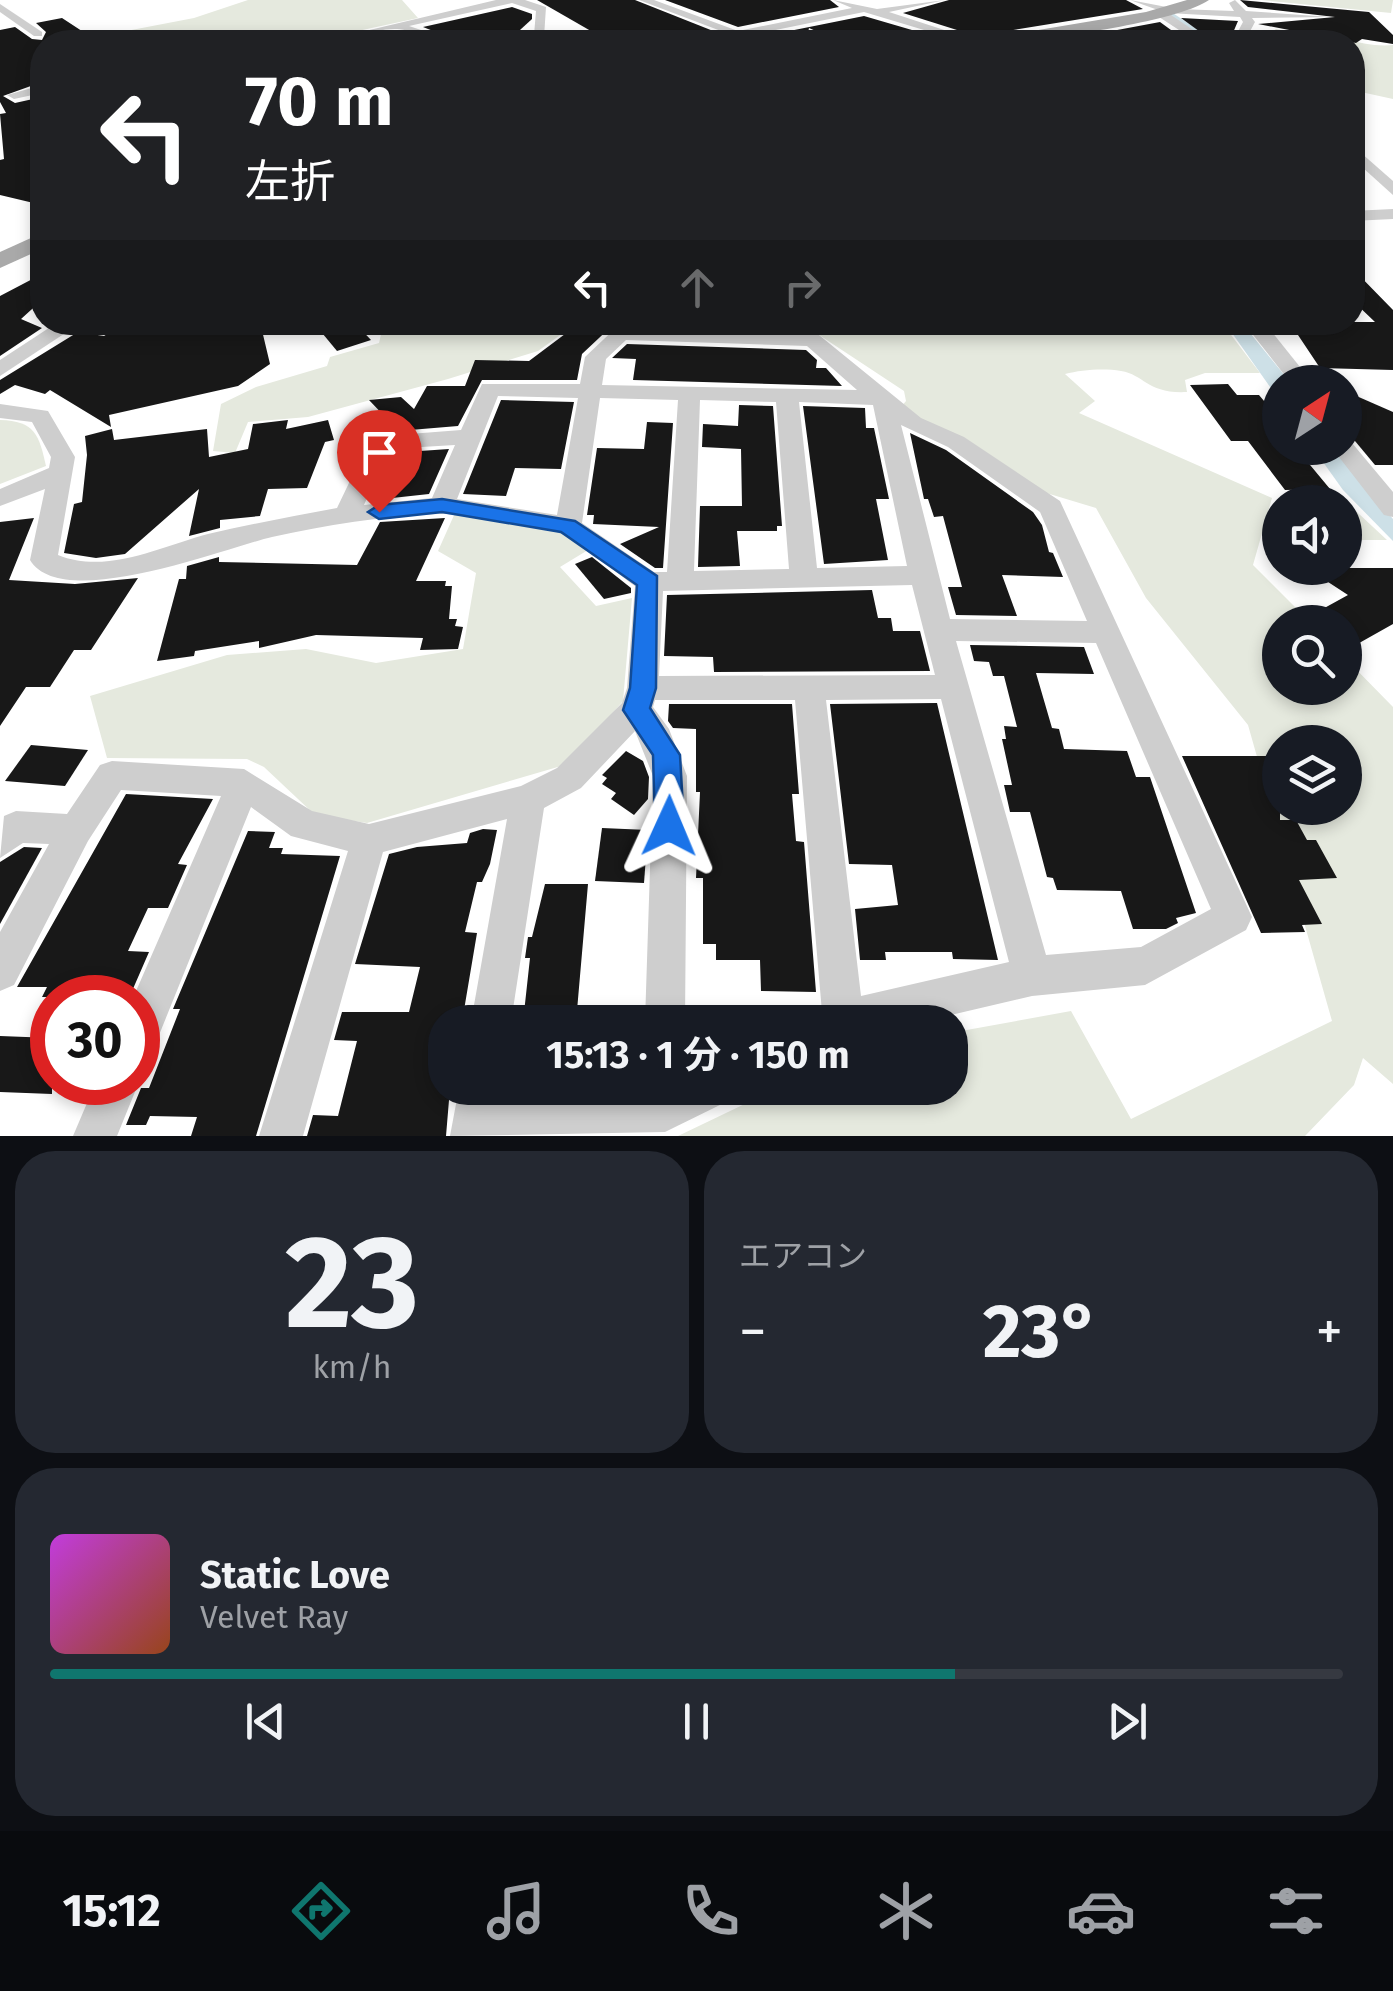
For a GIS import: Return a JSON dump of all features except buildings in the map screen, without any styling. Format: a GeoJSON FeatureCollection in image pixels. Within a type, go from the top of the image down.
{"type":"FeatureCollection","features":[{"type":"Feature","properties":{"kind":"main road"},"geometry":{"type":"LineString","coordinates":[[1059,30],[1166,11],[1202,0]]}},
{"type":"Feature","properties":{"kind":"main road"},"geometry":{"type":"LineString","coordinates":[[0,261],[30,246]]}},
{"type":"Feature","properties":{"kind":"street"},"geometry":{"type":"LineString","coordinates":[[443,0],[440,2],[452,15]]}},
{"type":"Feature","properties":{"kind":"street"},"geometry":{"type":"LineString","coordinates":[[377,30],[512,0],[542,9],[540,30]]}},
{"type":"Feature","properties":{"kind":"street"},"geometry":{"type":"LineString","coordinates":[[838,0],[936,30]]}},
{"type":"Feature","properties":{"kind":"street"},"geometry":{"type":"LineString","coordinates":[[773,30],[940,0]]}},
{"type":"Feature","properties":{"kind":"street"},"geometry":{"type":"LineString","coordinates":[[1135,0],[1166,11],[1325,18]]}},
{"type":"Feature","properties":{"kind":"street"},"geometry":{"type":"LineString","coordinates":[[1231,0],[1249,22],[1245,30]]}},
{"type":"Feature","properties":{"kind":"street"},"geometry":{"type":"LineString","coordinates":[[0,7],[33,30]]}},
{"type":"Feature","properties":{"kind":"street"},"geometry":{"type":"LineString","coordinates":[[1166,11],[1186,30]]}},
{"type":"Feature","properties":{"kind":"street"},"geometry":{"type":"LineString","coordinates":[[656,14],[707,30]]}},
{"type":"Feature","properties":{"kind":"street"},"geometry":{"type":"LineString","coordinates":[[394,26],[408,30]]}},
{"type":"Feature","properties":{"kind":"street"},"geometry":{"type":"LineString","coordinates":[[1067,30],[1073,28]]}},
{"type":"Feature","properties":{"kind":"street"},"geometry":{"type":"LineString","coordinates":[[15,32],[30,31]]}},
{"type":"Feature","properties":{"kind":"street"},"geometry":{"type":"LineString","coordinates":[[14,95],[30,92]]}},
{"type":"Feature","properties":{"kind":"street"},"geometry":{"type":"LineString","coordinates":[[1365,163],[1393,190]]}},
{"type":"Feature","properties":{"kind":"street"},"geometry":{"type":"LineString","coordinates":[[1365,215],[1393,214]]}},
{"type":"Feature","properties":{"kind":"street"},"geometry":{"type":"LineString","coordinates":[[0,370],[52,335]]}},
{"type":"Feature","properties":{"kind":"street"},"geometry":{"type":"LineString","coordinates":[[568,526],[596,357],[620,335]]}},
{"type":"Feature","properties":{"kind":"street"},"geometry":{"type":"LineString","coordinates":[[736,335],[814,340]]}},
{"type":"Feature","properties":{"kind":"street"},"geometry":{"type":"LineString","coordinates":[[807,335],[913,423],[956,442],[1052,507],[1232,917],[1145,966],[1032,976],[909,1005]]}},
{"type":"Feature","properties":{"kind":"street"},"geometry":{"type":"LineString","coordinates":[[1264,335],[1288,365]]}},
{"type":"Feature","properties":{"kind":"street"},"geometry":{"type":"LineString","coordinates":[[442,506],[490,389],[881,400]]}},
{"type":"Feature","properties":{"kind":"street"},"geometry":{"type":"LineString","coordinates":[[0,972],[76,830],[112,775],[244,783],[303,825],[369,840],[528,799],[569,778],[639,699],[664,582],[689,396]]}},
{"type":"Feature","properties":{"kind":"street"},"geometry":{"type":"LineString","coordinates":[[787,396],[804,578]]}},
{"type":"Feature","properties":{"kind":"street"},"geometry":{"type":"LineString","coordinates":[[881,400],[952,687],[1032,976]]}},
{"type":"Feature","properties":{"kind":"street"},"geometry":{"type":"LineString","coordinates":[[0,411],[28,413],[48,423],[63,458],[44,560],[66,570],[156,562],[206,544],[347,515],[442,506],[568,526],[664,582],[924,575]]}},
{"type":"Feature","properties":{"kind":"street"},"geometry":{"type":"LineString","coordinates":[[347,515],[380,442],[470,437]]}},
{"type":"Feature","properties":{"kind":"street"},"geometry":{"type":"LineString","coordinates":[[1357,465],[1393,510]]}},
{"type":"Feature","properties":{"kind":"street"},"geometry":{"type":"LineString","coordinates":[[0,498],[62,472]]}},
{"type":"Feature","properties":{"kind":"street"},"geometry":{"type":"LineString","coordinates":[[940,630],[1107,632]]}},
{"type":"Feature","properties":{"kind":"street"},"geometry":{"type":"LineString","coordinates":[[639,699],[810,687],[952,687]]}},
{"type":"Feature","properties":{"kind":"street"},"geometry":{"type":"LineString","coordinates":[[810,687],[840,1005]]}},
{"type":"Feature","properties":{"kind":"street"},"geometry":{"type":"LineString","coordinates":[[639,699],[670,776],[665,1005]]}},
{"type":"Feature","properties":{"kind":"street"},"geometry":{"type":"LineString","coordinates":[[160,983],[244,783]]}},
{"type":"Feature","properties":{"kind":"street"},"geometry":{"type":"LineString","coordinates":[[494,1005],[528,799]]}},
{"type":"Feature","properties":{"kind":"street"},"geometry":{"type":"LineString","coordinates":[[0,842],[16,826],[76,830]]}},
{"type":"Feature","properties":{"kind":"street"},"geometry":{"type":"LineString","coordinates":[[282,1136],[369,840]]}},
{"type":"Feature","properties":{"kind":"street"},"geometry":{"type":"LineString","coordinates":[[95,1136],[108,1105]]}},
{"type":"Feature","properties":{"kind":"street"},"geometry":{"type":"LineString","coordinates":[[476,1112],[578,1105]]}},
{"type":"Feature","properties":{"kind":"shaded area"},"geometry":{"type":"Polygon","coordinates":[[[248,0],[402,0],[418,18],[362,30],[131,30],[194,18],[248,0]]]}},
{"type":"Feature","properties":{"kind":"shaded area"},"geometry":{"type":"Polygon","coordinates":[[[1261,0],[1393,0],[1391,13],[1261,0]]]}},
{"type":"Feature","properties":{"kind":"shaded area"},"geometry":{"type":"Polygon","coordinates":[[[1365,43],[1393,45],[1393,99],[1365,93],[1365,43]]]}},
{"type":"Feature","properties":{"kind":"shaded area"},"geometry":{"type":"Polygon","coordinates":[[[381,335],[560,335],[538,351],[448,379],[308,417],[248,422],[235,453],[213,451],[221,404],[256,387],[327,366],[330,357],[379,343],[381,335]]]}},
{"type":"Feature","properties":{"kind":"shaded area"},"geometry":{"type":"Polygon","coordinates":[[[819,335],[1231,335],[1260,373],[1205,373],[1185,380],[1187,392],[1163,390],[1121,371],[1065,374],[1095,401],[1079,413],[1262,494],[1262,533],[1253,565],[1262,574],[1262,585],[1273,585],[1293,605],[1262,605],[1262,705],[1362,705],[1362,675],[1393,707],[1393,1084],[1363,1058],[1354,1085],[1305,1136],[678,1136],[743,1105],[968,1105],[968,1030],[1071,1011],[1131,1119],[1332,1021],[1276,825],[1362,825],[1362,725],[1262,725],[1262,774],[1248,725],[1146,598],[1096,508],[1043,492],[900,408],[906,401],[904,391],[819,335]]]}},
{"type":"Feature","properties":{"kind":"shaded area"},"geometry":{"type":"Polygon","coordinates":[[[1233,335],[1252,335],[1276,365],[1262,365],[1262,375],[1233,335]]]}},
{"type":"Feature","properties":{"kind":"shaded area"},"geometry":{"type":"Polygon","coordinates":[[[0,420],[21,423],[34,432],[46,466],[0,484],[0,420]]]}},
{"type":"Feature","properties":{"kind":"shaded area"},"geometry":{"type":"Polygon","coordinates":[[[1325,465],[1347,465],[1393,519],[1393,541],[1362,509],[1362,485],[1339,485],[1325,465]]]}},
{"type":"Feature","properties":{"kind":"shaded area"},"geometry":{"type":"Polygon","coordinates":[[[455,513],[561,531],[588,550],[560,567],[596,606],[632,598],[623,701],[568,764],[367,823],[315,815],[264,767],[247,759],[107,758],[90,696],[227,655],[306,649],[376,663],[463,649],[476,573],[438,551],[455,513]]]}},
{"type":"Feature","properties":{"kind":"shaded area"},"geometry":{"type":"Polygon","coordinates":[[[1362,517],[1387,540],[1362,540],[1362,517]]]}},
{"type":"Feature","properties":{"kind":"waterway"},"geometry":{"type":"LineString","coordinates":[[1172,15],[1195,30]]}},
{"type":"Feature","properties":{"kind":"route"},"geometry":{"type":"LineString","coordinates":[[379,512],[442,506],[568,526],[649,582],[643,688],[636,710],[653,729],[666,755],[670,776],[669,826]]}}]}
